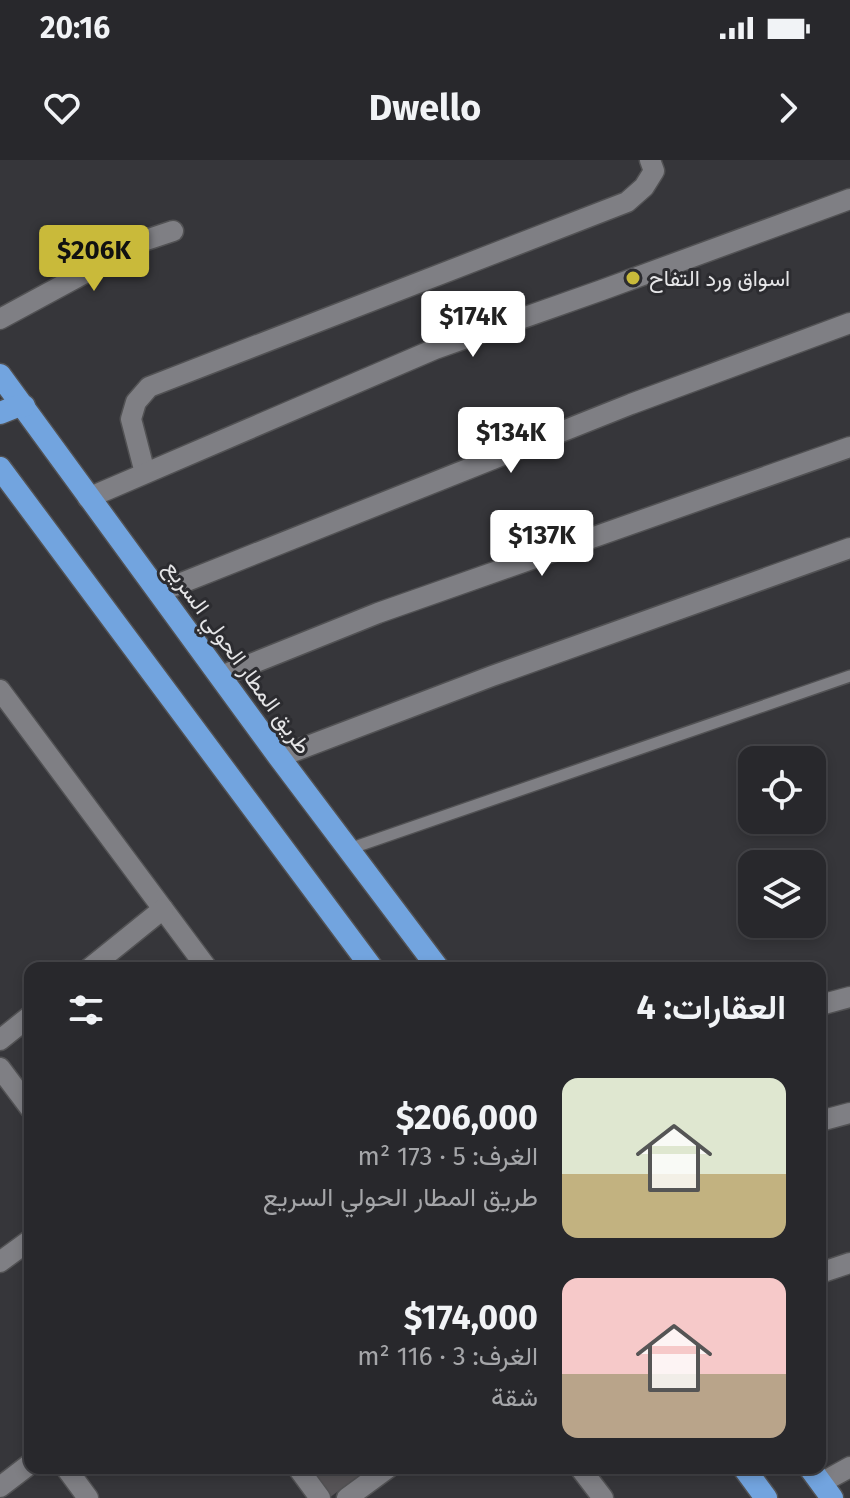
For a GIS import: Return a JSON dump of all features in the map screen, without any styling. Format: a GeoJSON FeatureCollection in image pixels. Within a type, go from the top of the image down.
{"type":"FeatureCollection","features":[{"type":"Feature","properties":{"kind":"highway","name":"طريق المطار الحولي السريع"},"geometry":{"type":"LineString","coordinates":[[0,375],[279,757],[434,962]]}},
{"type":"Feature","properties":{"kind":"highway"},"geometry":{"type":"LineString","coordinates":[[0,413],[24,406]]}},
{"type":"Feature","properties":{"kind":"highway"},"geometry":{"type":"LineString","coordinates":[[0,468],[368,962]]}},
{"type":"Feature","properties":{"kind":"highway"},"geometry":{"type":"LineString","coordinates":[[748,1474],[766,1498]]}},
{"type":"Feature","properties":{"kind":"street"},"geometry":{"type":"LineString","coordinates":[[145,473],[131,419],[136,402],[149,387],[627,202],[644,187],[654,171],[650,160]]}},
{"type":"Feature","properties":{"kind":"street"},"geometry":{"type":"LineString","coordinates":[[88,498],[435,349],[850,199]]}},
{"type":"Feature","properties":{"kind":"street"},"geometry":{"type":"LineString","coordinates":[[0,319],[146,240],[173,231]]}},
{"type":"Feature","properties":{"kind":"street"},"geometry":{"type":"LineString","coordinates":[[159,592],[631,404],[850,323]]}},
{"type":"Feature","properties":{"kind":"street"},"geometry":{"type":"LineString","coordinates":[[221,676],[378,613],[850,447]]}},
{"type":"Feature","properties":{"kind":"street"},"geometry":{"type":"LineString","coordinates":[[279,757],[492,676],[850,548]]}},
{"type":"Feature","properties":{"kind":"street"},"geometry":{"type":"LineString","coordinates":[[0,690],[203,962]]}},
{"type":"Feature","properties":{"kind":"street"},"geometry":{"type":"LineString","coordinates":[[97,962],[163,909]]}},
{"type":"Feature","properties":{"kind":"street"},"geometry":{"type":"LineString","coordinates":[[826,1003],[850,997]]}},
{"type":"Feature","properties":{"kind":"street"},"geometry":{"type":"LineString","coordinates":[[0,1040],[24,1021]]}},
{"type":"Feature","properties":{"kind":"street"},"geometry":{"type":"LineString","coordinates":[[0,1068],[24,1100]]}},
{"type":"Feature","properties":{"kind":"street"},"geometry":{"type":"LineString","coordinates":[[826,1119],[850,1113]]}},
{"type":"Feature","properties":{"kind":"street"},"geometry":{"type":"LineString","coordinates":[[0,1262],[24,1244]]}},
{"type":"Feature","properties":{"kind":"street"},"geometry":{"type":"LineString","coordinates":[[826,1271],[850,1263]]}},
{"type":"Feature","properties":{"kind":"street"},"geometry":{"type":"LineString","coordinates":[[821,1483],[850,1467]]}},
{"type":"Feature","properties":{"kind":"street"},"geometry":{"type":"LineString","coordinates":[[0,1487],[24,1469]]}},
{"type":"Feature","properties":{"kind":"street"},"geometry":{"type":"LineString","coordinates":[[70,1474],[88,1498]]}},
{"type":"Feature","properties":{"kind":"street"},"geometry":{"type":"LineString","coordinates":[[302,1474],[320,1498]]}},
{"type":"Feature","properties":{"kind":"street"},"geometry":{"type":"LineString","coordinates":[[347,1498],[380,1474]]}},
{"type":"Feature","properties":{"kind":"street"},"geometry":{"type":"LineString","coordinates":[[585,1474],[603,1498]]}},
{"type":"Feature","properties":{"kind":"lane"},"geometry":{"type":"LineString","coordinates":[[349,849],[850,676]]}},
{"type":"Feature","properties":{"kind":"building"},"geometry":{"type":"Polygon","coordinates":[[[308,1474],[361,1474],[329,1498],[308,1474]]]}},
{"type":"Feature","properties":{"kind":"place","name":"اسواق ورد التفاح"},"geometry":{"type":"Point","coordinates":[633,278]}}]}
